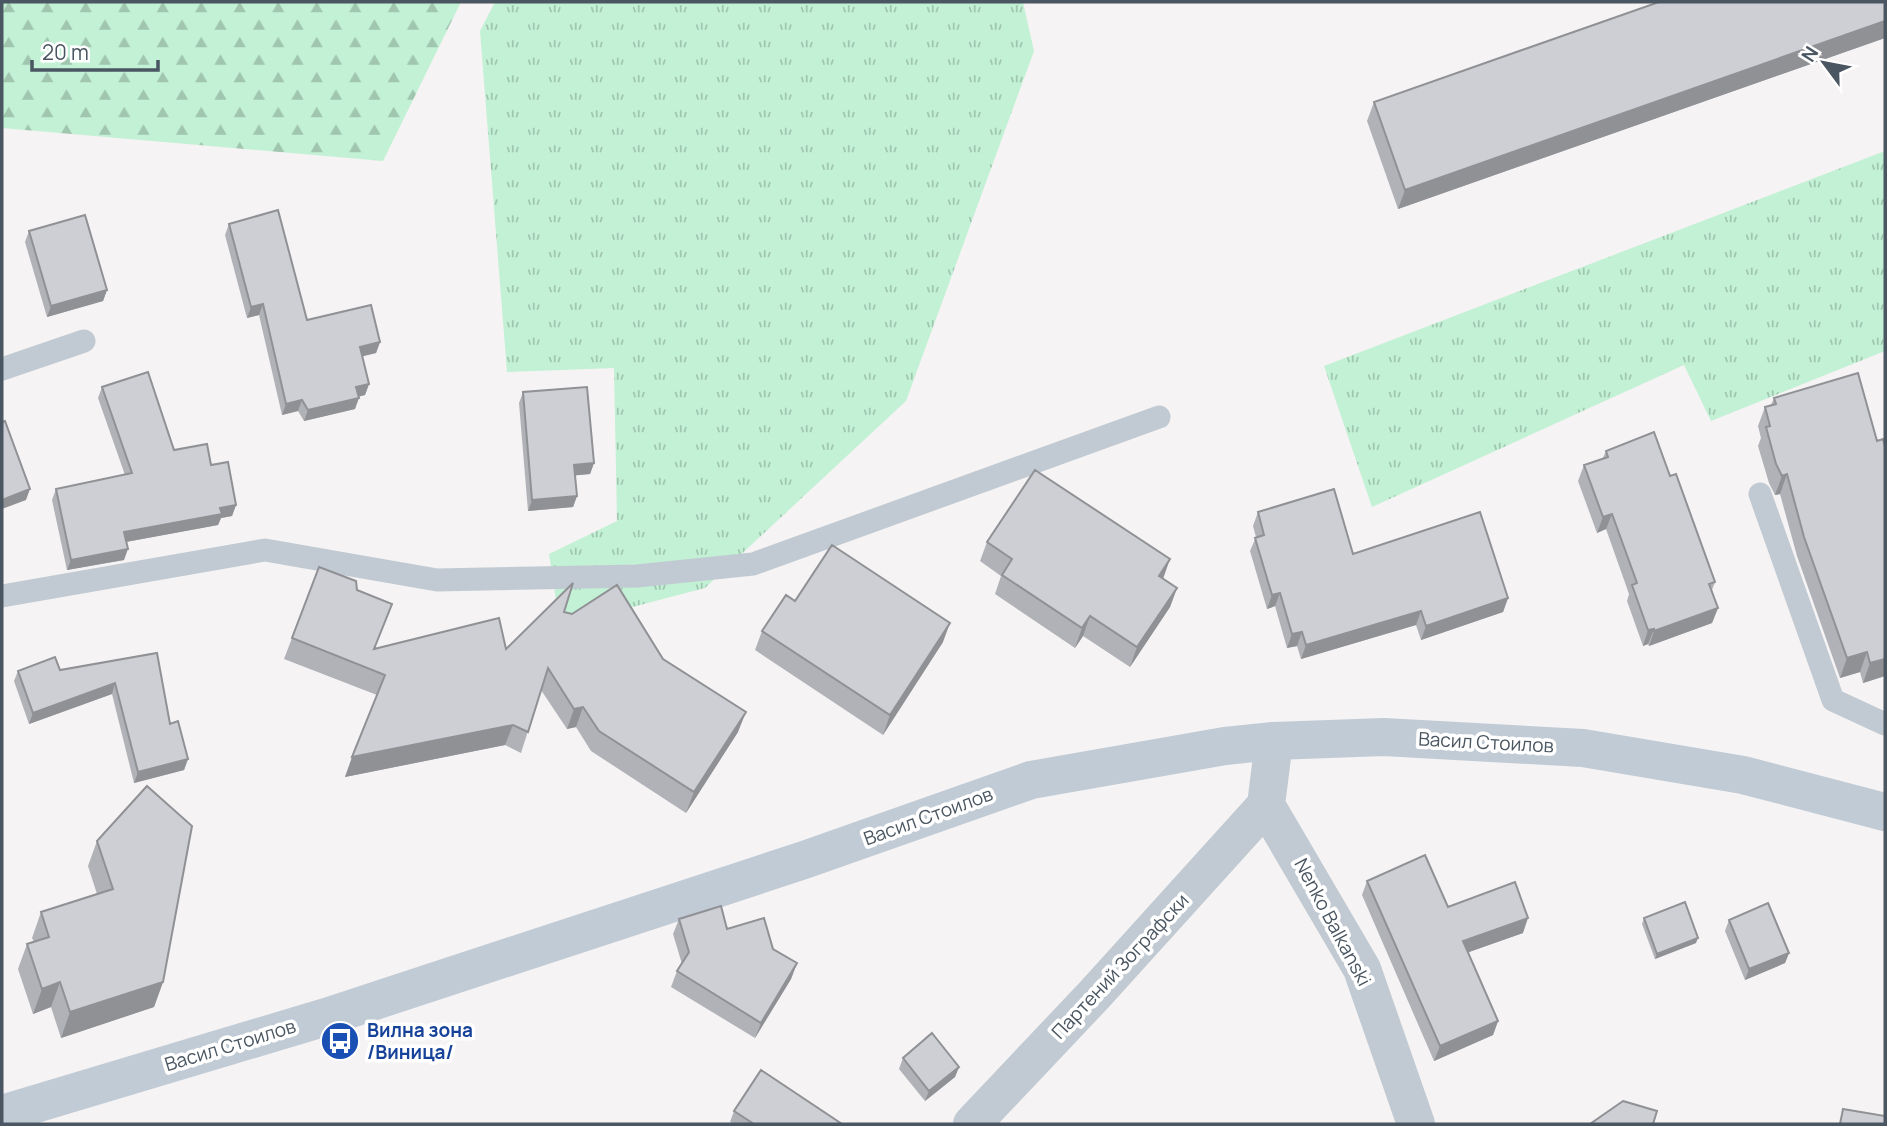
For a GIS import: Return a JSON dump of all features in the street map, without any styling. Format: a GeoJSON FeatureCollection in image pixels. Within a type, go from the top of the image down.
{"type":"FeatureCollection","features":[{"type":"Feature","properties":{"kind":"street","name":"Васил Стоилов"},"geometry":{"type":"LineString","coordinates":[[2,1114],[326,1017],[804,860],[1031,779],[1225,746],[1274,741],[1384,737],[1583,748],[1743,775],[1885,812]]}},
{"type":"Feature","properties":{"kind":"street"},"geometry":{"type":"LineString","coordinates":[[1266,805],[1274,741]]}},
{"type":"Feature","properties":{"kind":"street","name":"Партений Зографски"},"geometry":{"type":"LineString","coordinates":[[972,1124],[1095,994],[1266,805]]}},
{"type":"Feature","properties":{"kind":"street","name":"Nenko Balkanski"},"geometry":{"type":"LineString","coordinates":[[1266,805],[1362,969],[1416,1124]]}},
{"type":"Feature","properties":{"kind":"lane"},"geometry":{"type":"LineString","coordinates":[[2,369],[84,341]]}},
{"type":"Feature","properties":{"kind":"lane"},"geometry":{"type":"LineString","coordinates":[[2,596],[265,550],[437,580],[637,576],[753,564],[1159,417]]}},
{"type":"Feature","properties":{"kind":"lane"},"geometry":{"type":"LineString","coordinates":[[1760,494],[1833,699],[1885,724]]}},
{"type":"Feature","properties":{"kind":"green space"},"geometry":{"type":"Polygon","coordinates":[[[2,2],[461,2],[383,161],[2,128],[2,2]]]}},
{"type":"Feature","properties":{"kind":"green space"},"geometry":{"type":"Polygon","coordinates":[[[495,2],[1023,2],[1034,51],[906,401],[705,588],[560,626],[549,554],[617,521],[614,368],[507,372],[480,31],[495,2]]]}},
{"type":"Feature","properties":{"kind":"green space"},"geometry":{"type":"Polygon","coordinates":[[[1885,151],[1885,351],[1711,421],[1684,365],[1372,507],[1324,366],[1885,151]]]}},
{"type":"Feature","properties":{"kind":"building"},"geometry":{"type":"Polygon","coordinates":[[[1659,2],[1885,2],[1885,21],[1405,190],[1374,102],[1659,2]]]}},
{"type":"Feature","properties":{"kind":"building"},"geometry":{"type":"Polygon","coordinates":[[[278,210],[307,320],[371,305],[380,342],[360,347],[369,384],[356,387],[359,398],[308,410],[302,400],[286,404],[263,304],[251,307],[229,224],[278,210]]]}},
{"type":"Feature","properties":{"kind":"building"},"geometry":{"type":"Polygon","coordinates":[[[85,215],[107,290],[51,306],[29,231],[85,215]]]}},
{"type":"Feature","properties":{"kind":"building"},"geometry":{"type":"Polygon","coordinates":[[[148,372],[174,450],[207,444],[211,465],[228,462],[236,505],[220,508],[222,514],[124,532],[128,549],[71,560],[56,489],[132,473],[102,387],[148,372]]]}},
{"type":"Feature","properties":{"kind":"building"},"geometry":{"type":"Polygon","coordinates":[[[1858,373],[1877,441],[1883,439],[1885,446],[1885,659],[1870,663],[1867,652],[1847,658],[1804,537],[1787,474],[1782,476],[1776,464],[1766,427],[1770,426],[1765,407],[1776,404],[1774,398],[1858,373]]]}},
{"type":"Feature","properties":{"kind":"building"},"geometry":{"type":"Polygon","coordinates":[[[587,387],[594,463],[574,465],[577,496],[532,500],[523,392],[587,387]]]}},
{"type":"Feature","properties":{"kind":"building"},"geometry":{"type":"Polygon","coordinates":[[[5,421],[30,489],[2,500],[2,422],[5,421]]]}},
{"type":"Feature","properties":{"kind":"building"},"geometry":{"type":"Polygon","coordinates":[[[1654,432],[1670,476],[1676,474],[1715,582],[1709,584],[1718,608],[1654,631],[1648,630],[1632,585],[1637,583],[1612,514],[1603,517],[1584,465],[1608,457],[1606,451],[1654,432]]]}},
{"type":"Feature","properties":{"kind":"building"},"geometry":{"type":"Polygon","coordinates":[[[1035,470],[1170,559],[1159,576],[1177,588],[1137,647],[1090,616],[1082,628],[1002,575],[1012,559],[987,542],[1035,470]]]}},
{"type":"Feature","properties":{"kind":"building"},"geometry":{"type":"Polygon","coordinates":[[[1334,489],[1353,554],[1480,512],[1508,598],[1426,626],[1421,611],[1306,645],[1302,632],[1292,634],[1280,593],[1272,595],[1255,538],[1264,535],[1258,512],[1334,489]]]}},
{"type":"Feature","properties":{"kind":"building"},"geometry":{"type":"Polygon","coordinates":[[[832,545],[950,623],[890,715],[762,631],[786,595],[795,601],[832,545]]]}},
{"type":"Feature","properties":{"kind":"building"},"geometry":{"type":"Polygon","coordinates":[[[319,567],[356,581],[357,590],[392,604],[374,649],[499,618],[506,649],[573,583],[564,612],[572,614],[617,585],[663,659],[746,712],[694,792],[599,731],[583,707],[574,709],[548,668],[528,732],[513,725],[352,757],[385,675],[292,638],[319,567]]]}},
{"type":"Feature","properties":{"kind":"building"},"geometry":{"type":"Polygon","coordinates":[[[157,653],[170,724],[178,721],[188,759],[138,772],[115,683],[33,713],[18,671],[55,657],[60,670],[157,653]]]}},
{"type":"Feature","properties":{"kind":"building"},"geometry":{"type":"Polygon","coordinates":[[[147,786],[192,826],[163,982],[70,1012],[60,982],[42,989],[27,944],[49,937],[41,912],[113,889],[97,841],[147,786]]]}},
{"type":"Feature","properties":{"kind":"building"},"geometry":{"type":"Polygon","coordinates":[[[1425,855],[1448,907],[1515,882],[1528,918],[1463,941],[1498,1021],[1440,1046],[1367,881],[1425,855]]]}},
{"type":"Feature","properties":{"kind":"building"},"geometry":{"type":"Polygon","coordinates":[[[1685,902],[1698,938],[1657,954],[1644,918],[1685,902]]]}},
{"type":"Feature","properties":{"kind":"building"},"geometry":{"type":"Polygon","coordinates":[[[1768,903],[1789,953],[1749,969],[1729,920],[1768,903]]]}},
{"type":"Feature","properties":{"kind":"building"},"geometry":{"type":"Polygon","coordinates":[[[721,906],[727,929],[764,918],[773,949],[797,963],[761,1023],[677,971],[689,952],[679,919],[721,906]]]}},
{"type":"Feature","properties":{"kind":"building"},"geometry":{"type":"Polygon","coordinates":[[[932,1033],[959,1067],[929,1091],[903,1058],[932,1033]]]}},
{"type":"Feature","properties":{"kind":"building"},"geometry":{"type":"Polygon","coordinates":[[[761,1070],[842,1124],[754,1124],[734,1111],[761,1070]]]}},
{"type":"Feature","properties":{"kind":"building"},"geometry":{"type":"Polygon","coordinates":[[[1623,1101],[1657,1111],[1653,1124],[1590,1124],[1623,1101]]]}},
{"type":"Feature","properties":{"kind":"building"},"geometry":{"type":"Polygon","coordinates":[[[1843,1109],[1885,1116],[1885,1124],[1840,1124],[1843,1109]]]}},
{"type":"Feature","properties":{"kind":"place","name":"Вилна зона /Виница/"},"geometry":{"type":"Point","coordinates":[340,1041]}}]}
